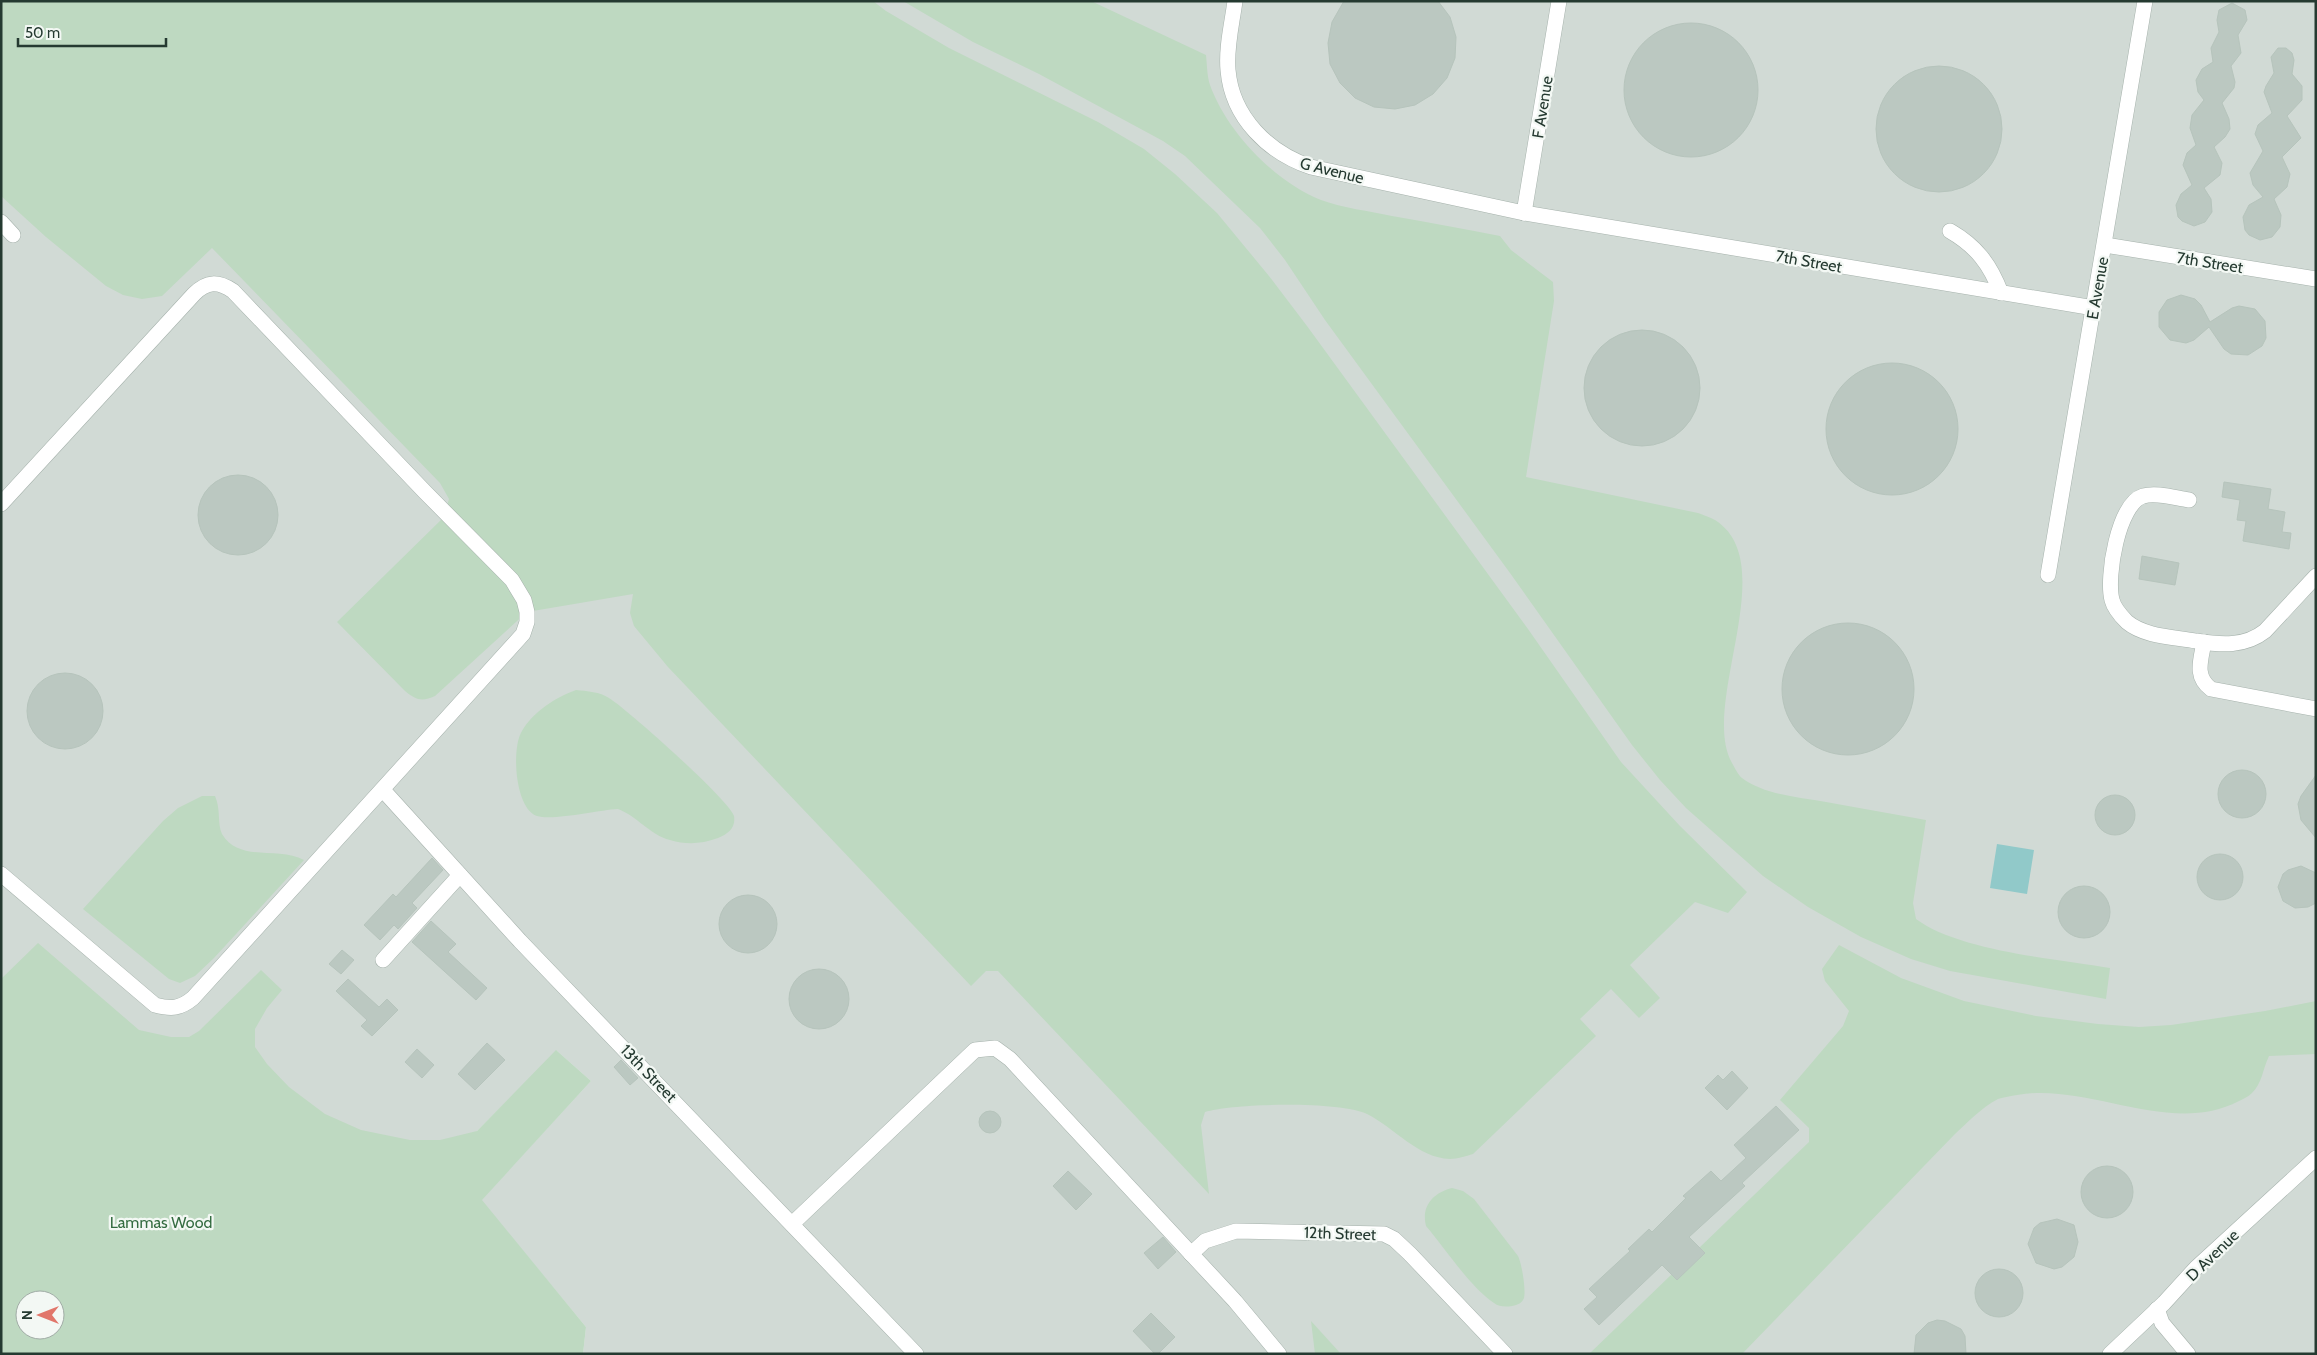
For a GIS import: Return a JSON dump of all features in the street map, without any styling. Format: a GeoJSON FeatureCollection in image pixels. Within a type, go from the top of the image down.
{"type":"FeatureCollection","features":[{"type":"Feature","properties":{"kind":"lane","name":"G Avenue"},"geometry":{"type":"LineString","coordinates":[[1235,1],[1228,55],[1230,83],[1240,109],[1248,121],[1266,142],[1278,152],[1311,167],[1524,213]]}},
{"type":"Feature","properties":{"kind":"lane","name":"F Avenue"},"geometry":{"type":"LineString","coordinates":[[1524,213],[1559,1]]}},
{"type":"Feature","properties":{"kind":"lane","name":"E Avenue"},"geometry":{"type":"LineString","coordinates":[[2048,575],[2145,1]]}},
{"type":"Feature","properties":{"kind":"lane","name":"7th Street"},"geometry":{"type":"LineString","coordinates":[[1524,213],[2094,308]]}},
{"type":"Feature","properties":{"kind":"lane"},"geometry":{"type":"LineString","coordinates":[[1,222],[13,235]]}},
{"type":"Feature","properties":{"kind":"lane"},"geometry":{"type":"LineString","coordinates":[[1950,230],[1968,242],[1986,260],[2001,293]]}},
{"type":"Feature","properties":{"kind":"lane","name":"7th Street"},"geometry":{"type":"LineString","coordinates":[[2105,245],[2316,279]]}},
{"type":"Feature","properties":{"kind":"lane"},"geometry":{"type":"LineString","coordinates":[[1,504],[201,287],[217,282],[233,291],[512,580],[524,600],[527,622],[523,634],[383,790],[183,1006],[174,1008],[155,1005],[1,874]]}},
{"type":"Feature","properties":{"kind":"lane"},"geometry":{"type":"LineString","coordinates":[[2189,500],[2151,495],[2143,496],[2129,506],[2120,528],[2111,594],[2117,610],[2136,628],[2204,642],[2240,644],[2258,636],[2316,576]]}},
{"type":"Feature","properties":{"kind":"lane"},"geometry":{"type":"LineString","coordinates":[[2204,642],[2199,670],[2200,678],[2211,689],[2316,709]]}},
{"type":"Feature","properties":{"kind":"lane","name":"13th Street"},"geometry":{"type":"LineString","coordinates":[[383,790],[520,941],[916,1354]]}},
{"type":"Feature","properties":{"kind":"lane"},"geometry":{"type":"LineString","coordinates":[[383,960],[460,875]]}},
{"type":"Feature","properties":{"kind":"lane"},"geometry":{"type":"LineString","coordinates":[[792,1224],[975,1050],[995,1048],[1010,1059],[1191,1254],[1279,1354]]}},
{"type":"Feature","properties":{"kind":"lane","name":"D Avenue"},"geometry":{"type":"LineString","coordinates":[[2110,1354],[2160,1316],[2196,1268],[2316,1158]]}},
{"type":"Feature","properties":{"kind":"lane","name":"12th Street"},"geometry":{"type":"LineString","coordinates":[[1191,1254],[1205,1241],[1236,1231],[1384,1234],[1394,1238],[1505,1354]]}},
{"type":"Feature","properties":{"kind":"lane"},"geometry":{"type":"LineString","coordinates":[[2160,1316],[2188,1354]]}},
{"type":"Feature","properties":{"kind":"shaded area"},"geometry":{"type":"Polygon","coordinates":[[[260,1],[2316,1],[2316,1354],[583,1354],[586,1327],[481,1200],[591,1081],[557,1051],[477,1131],[382,1218],[1,1123],[1,117],[260,1]]]}},
{"type":"Feature","properties":{"kind":"green space"},"geometry":{"type":"Polygon","coordinates":[[[1,1],[873,1],[886,11],[949,48],[1098,122],[1144,149],[1175,174],[1217,213],[1307,326],[1528,629],[1621,762],[1680,826],[1747,892],[1728,913],[1695,902],[1630,965],[1660,998],[1639,1018],[1611,989],[1580,1019],[1596,1036],[1473,1154],[1450,1159],[1427,1154],[1377,1120],[1367,1114],[1354,1110],[1312,1105],[1262,1105],[1219,1109],[1205,1112],[1201,1125],[1209,1194],[998,971],[986,971],[971,986],[668,667],[634,626],[630,613],[633,594],[527,612],[435,696],[419,699],[405,691],[337,622],[444,517],[449,499],[440,483],[212,248],[162,296],[142,299],[123,295],[106,286],[46,237],[1,196],[1,1]]]}},
{"type":"Feature","properties":{"kind":"green space"},"geometry":{"type":"Polygon","coordinates":[[[903,1],[1091,1],[1206,55],[1210,85],[1218,103],[1240,137],[1270,168],[1303,192],[1329,203],[1500,236],[1511,250],[1553,282],[1554,301],[1526,477],[1698,513],[1715,520],[1734,540],[1742,568],[1742,600],[1725,707],[1725,738],[1732,763],[1739,775],[1751,784],[1782,795],[1926,820],[1913,903],[1916,919],[1934,930],[1982,946],[2036,957],[2110,968],[2106,999],[1950,971],[1911,959],[1861,937],[1808,907],[1763,876],[1686,808],[1660,780],[1632,745],[1510,573],[1325,320],[1285,260],[1260,228],[1185,156],[1163,141],[1039,74],[973,42],[903,1]]]}},
{"type":"Feature","properties":{"kind":"green space"},"geometry":{"type":"Polygon","coordinates":[[[576,690],[598,693],[609,698],[636,719],[677,756],[728,807],[734,816],[734,824],[730,830],[712,840],[700,843],[682,843],[663,838],[618,809],[554,817],[537,816],[530,811],[524,802],[517,777],[517,750],[522,731],[532,718],[553,701],[576,690]]]}},
{"type":"Feature","properties":{"kind":"green space"},"geometry":{"type":"Polygon","coordinates":[[[202,796],[215,796],[222,834],[229,843],[249,851],[283,854],[304,860],[214,958],[195,976],[180,983],[169,979],[83,909],[163,821],[178,808],[202,796]]]}},
{"type":"Feature","properties":{"kind":"green space","name":"Lammas Wood"},"geometry":{"type":"Polygon","coordinates":[[[38,943],[139,1030],[171,1037],[189,1037],[199,1031],[261,970],[282,990],[267,1008],[255,1029],[255,1047],[267,1064],[289,1087],[325,1114],[361,1130],[410,1140],[440,1140],[477,1131],[556,1050],[591,1081],[482,1200],[586,1327],[583,1354],[1,1354],[1,979],[38,943]]]}},
{"type":"Feature","properties":{"kind":"green space"},"geometry":{"type":"Polygon","coordinates":[[[1839,945],[1901,978],[1964,1001],[2036,1016],[2098,1024],[2139,1027],[2171,1025],[2265,1011],[2316,1001],[2316,1054],[2269,1056],[2260,1081],[2252,1093],[2239,1101],[2213,1111],[2185,1113],[2157,1111],[2044,1093],[2017,1095],[1998,1099],[1980,1111],[1954,1135],[1742,1354],[1589,1354],[1809,1142],[1809,1128],[1780,1100],[1843,1026],[1849,1011],[1825,981],[1822,969],[1839,945]]]}},
{"type":"Feature","properties":{"kind":"green space"},"geometry":{"type":"Polygon","coordinates":[[[1452,1188],[1463,1191],[1474,1199],[1518,1256],[1524,1289],[1524,1298],[1520,1304],[1500,1306],[1485,1296],[1467,1277],[1426,1226],[1425,1212],[1430,1201],[1439,1193],[1452,1188]]]}},
{"type":"Feature","properties":{"kind":"green space"},"geometry":{"type":"Polygon","coordinates":[[[1311,1321],[1341,1354],[1315,1354],[1311,1321]]]}},
{"type":"Feature","properties":{"kind":"water"},"geometry":{"type":"Polygon","coordinates":[[[1997,844],[2034,850],[2027,894],[1990,888],[1997,844]]]}},
{"type":"Feature","properties":{"kind":"building"},"geometry":{"type":"Polygon","coordinates":[[[1344,1],[1438,1],[1450,17],[1456,37],[1455,58],[1447,78],[1433,94],[1415,105],[1395,109],[1374,107],[1355,98],[1340,83],[1330,64],[1328,43],[1332,22],[1344,1]]]}},
{"type":"Feature","properties":{"kind":"building"},"geometry":{"type":"Polygon","coordinates":[[[2232,3],[2245,10],[2247,20],[2238,35],[2241,53],[2231,66],[2235,82],[2234,88],[2222,103],[2229,119],[2230,129],[2225,137],[2214,147],[2222,163],[2220,175],[2204,188],[2211,199],[2212,212],[2205,222],[2194,226],[2182,221],[2178,217],[2176,205],[2181,194],[2192,185],[2183,165],[2187,153],[2196,145],[2190,128],[2192,115],[2204,100],[2198,92],[2196,80],[2202,69],[2213,62],[2211,48],[2219,32],[2217,20],[2219,10],[2232,3]]]}},
{"type":"Feature","properties":{"kind":"building"},"geometry":{"type":"Polygon","coordinates":[[[1691,23],[1717,28],[1728,34],[1738,43],[1747,53],[1753,64],[1758,90],[1753,116],[1747,127],[1738,137],[1728,146],[1717,152],[1691,157],[1665,152],[1654,146],[1644,137],[1635,127],[1629,116],[1624,90],[1629,64],[1635,53],[1644,43],[1654,34],[1665,28],[1691,23]]]}},
{"type":"Feature","properties":{"kind":"building"},"geometry":{"type":"Polygon","coordinates":[[[2278,48],[2286,48],[2292,53],[2294,60],[2292,74],[2302,86],[2302,100],[2287,116],[2301,138],[2282,157],[2290,174],[2287,187],[2274,199],[2281,215],[2280,227],[2272,237],[2260,240],[2249,235],[2245,230],[2243,217],[2249,205],[2263,197],[2253,185],[2250,173],[2263,151],[2255,134],[2258,125],[2272,113],[2264,92],[2274,73],[2271,57],[2278,48]]]}},
{"type":"Feature","properties":{"kind":"building"},"geometry":{"type":"Polygon","coordinates":[[[1939,66],[1963,71],[1983,85],[1997,105],[2002,129],[1997,153],[1983,173],[1963,187],[1939,192],[1915,187],[1895,173],[1881,153],[1876,129],[1881,105],[1895,85],[1915,71],[1939,66]]]}},
{"type":"Feature","properties":{"kind":"building"},"geometry":{"type":"Polygon","coordinates":[[[2181,295],[2195,299],[2201,305],[2210,322],[2232,308],[2239,306],[2255,309],[2265,321],[2266,338],[2262,346],[2248,355],[2231,354],[2224,349],[2209,327],[2194,340],[2186,343],[2170,340],[2159,327],[2159,312],[2167,300],[2181,295]]]}},
{"type":"Feature","properties":{"kind":"building"},"geometry":{"type":"Polygon","coordinates":[[[1642,330],[1664,335],[1683,347],[1695,366],[1700,388],[1695,410],[1683,429],[1664,441],[1642,446],[1620,441],[1601,429],[1589,410],[1584,388],[1589,366],[1601,347],[1620,335],[1642,330]]]}},
{"type":"Feature","properties":{"kind":"building"},"geometry":{"type":"Polygon","coordinates":[[[1892,363],[1905,364],[1917,368],[1939,382],[1953,404],[1957,416],[1957,442],[1953,454],[1939,476],[1917,490],[1905,494],[1892,495],[1879,494],[1867,490],[1845,476],[1831,454],[1827,442],[1826,429],[1827,416],[1831,404],[1845,382],[1867,368],[1879,364],[1892,363]]]}},
{"type":"Feature","properties":{"kind":"building"},"geometry":{"type":"Polygon","coordinates":[[[230,475],[246,475],[267,486],[278,507],[278,523],[267,544],[246,555],[230,555],[216,549],[204,537],[198,523],[198,507],[204,493],[216,481],[230,475]]]}},
{"type":"Feature","properties":{"kind":"building"},"geometry":{"type":"Polygon","coordinates":[[[2224,482],[2271,489],[2268,509],[2285,512],[2282,532],[2291,533],[2289,549],[2243,541],[2246,521],[2237,520],[2240,500],[2222,497],[2224,482]]]}},
{"type":"Feature","properties":{"kind":"building"},"geometry":{"type":"Polygon","coordinates":[[[2142,556],[2179,563],[2175,585],[2139,579],[2142,556]]]}},
{"type":"Feature","properties":{"kind":"building"},"geometry":{"type":"Polygon","coordinates":[[[1848,623],[1861,624],[1873,628],[1895,642],[1909,664],[1913,676],[1913,702],[1909,714],[1895,736],[1873,750],[1861,754],[1848,755],[1835,754],[1823,750],[1801,736],[1787,714],[1783,702],[1782,689],[1783,676],[1787,664],[1801,642],[1823,628],[1835,624],[1848,623]]]}},
{"type":"Feature","properties":{"kind":"building"},"geometry":{"type":"Polygon","coordinates":[[[58,673],[72,673],[86,679],[97,690],[103,704],[100,726],[92,738],[72,749],[58,749],[44,743],[33,732],[27,718],[27,704],[33,690],[44,679],[58,673]]]}},
{"type":"Feature","properties":{"kind":"building"},"geometry":{"type":"Polygon","coordinates":[[[2237,770],[2247,770],[2259,777],[2266,789],[2266,799],[2259,811],[2247,818],[2237,818],[2229,814],[2222,807],[2218,799],[2218,789],[2222,781],[2229,774],[2237,770]]]}},
{"type":"Feature","properties":{"kind":"building"},"geometry":{"type":"Polygon","coordinates":[[[2316,775],[2316,838],[2301,820],[2298,804],[2301,796],[2316,775]]]}},
{"type":"Feature","properties":{"kind":"building"},"geometry":{"type":"Polygon","coordinates":[[[2119,795],[2126,798],[2132,804],[2135,815],[2134,823],[2126,832],[2119,835],[2111,835],[2104,832],[2096,823],[2095,811],[2098,804],[2107,796],[2119,795]]]}},
{"type":"Feature","properties":{"kind":"building"},"geometry":{"type":"Polygon","coordinates":[[[2216,854],[2224,854],[2233,858],[2239,864],[2243,877],[2239,890],[2233,896],[2224,900],[2216,900],[2207,896],[2201,890],[2197,881],[2197,873],[2201,864],[2207,858],[2216,854]]]}},
{"type":"Feature","properties":{"kind":"building"},"geometry":{"type":"Polygon","coordinates":[[[432,858],[443,870],[412,903],[417,908],[398,929],[394,925],[380,940],[364,925],[393,894],[396,897],[432,858]]]}},
{"type":"Feature","properties":{"kind":"building"},"geometry":{"type":"Polygon","coordinates":[[[2301,866],[2316,873],[2316,903],[2308,907],[2295,908],[2283,901],[2278,887],[2283,874],[2288,870],[2301,866]]]}},
{"type":"Feature","properties":{"kind":"building"},"geometry":{"type":"Polygon","coordinates":[[[2084,886],[2094,888],[2102,894],[2108,902],[2110,912],[2108,922],[2102,930],[2094,936],[2084,938],[2074,936],[2066,930],[2060,922],[2058,912],[2060,902],[2066,894],[2074,888],[2084,886]]]}},
{"type":"Feature","properties":{"kind":"building"},"geometry":{"type":"Polygon","coordinates":[[[742,895],[754,895],[769,903],[777,918],[777,930],[769,945],[754,953],[742,953],[727,945],[719,930],[719,918],[727,903],[742,895]]]}},
{"type":"Feature","properties":{"kind":"building"},"geometry":{"type":"Polygon","coordinates":[[[431,921],[456,944],[448,952],[487,988],[476,1000],[412,942],[431,921]]]}},
{"type":"Feature","properties":{"kind":"building"},"geometry":{"type":"Polygon","coordinates":[[[342,950],[354,960],[341,974],[329,964],[342,950]]]}},
{"type":"Feature","properties":{"kind":"building"},"geometry":{"type":"Polygon","coordinates":[[[819,969],[836,974],[844,982],[849,999],[844,1016],[836,1024],[819,1029],[802,1024],[794,1016],[789,999],[794,982],[802,974],[819,969]]]}},
{"type":"Feature","properties":{"kind":"building"},"geometry":{"type":"Polygon","coordinates":[[[348,979],[379,1007],[387,999],[398,1010],[372,1036],[361,1026],[367,1020],[336,991],[348,979]]]}},
{"type":"Feature","properties":{"kind":"building"},"geometry":{"type":"Polygon","coordinates":[[[487,1043],[505,1060],[475,1090],[458,1074],[487,1043]]]}},
{"type":"Feature","properties":{"kind":"building"},"geometry":{"type":"Polygon","coordinates":[[[417,1049],[434,1065],[422,1078],[405,1062],[417,1049]]]}},
{"type":"Feature","properties":{"kind":"building"},"geometry":{"type":"Polygon","coordinates":[[[621,1060],[638,1078],[630,1085],[614,1067],[621,1060]]]}},
{"type":"Feature","properties":{"kind":"building"},"geometry":{"type":"Polygon","coordinates":[[[1732,1071],[1748,1088],[1727,1110],[1705,1088],[1718,1075],[1723,1080],[1732,1071]]]}},
{"type":"Feature","properties":{"kind":"building"},"geometry":{"type":"Polygon","coordinates":[[[1776,1106],[1799,1130],[1742,1183],[1745,1186],[1689,1237],[1705,1253],[1677,1280],[1662,1265],[1599,1325],[1584,1309],[1597,1297],[1589,1289],[1630,1251],[1628,1249],[1649,1229],[1652,1232],[1686,1198],[1683,1196],[1711,1171],[1721,1181],[1746,1158],[1734,1145],[1776,1106]]]}},
{"type":"Feature","properties":{"kind":"building"},"geometry":{"type":"Polygon","coordinates":[[[990,1111],[998,1114],[1001,1122],[998,1130],[990,1133],[982,1130],[979,1122],[982,1114],[990,1111]]]}},
{"type":"Feature","properties":{"kind":"building"},"geometry":{"type":"Polygon","coordinates":[[[2102,1166],[2112,1166],[2126,1173],[2133,1187],[2133,1197],[2126,1211],[2112,1218],[2102,1218],[2092,1214],[2085,1207],[2081,1197],[2081,1187],[2085,1177],[2092,1170],[2102,1166]]]}},
{"type":"Feature","properties":{"kind":"building"},"geometry":{"type":"Polygon","coordinates":[[[1068,1171],[1092,1194],[1076,1210],[1053,1186],[1068,1171]]]}},
{"type":"Feature","properties":{"kind":"building"},"geometry":{"type":"Polygon","coordinates":[[[2057,1219],[2074,1225],[2078,1242],[2074,1257],[2062,1267],[2054,1269],[2036,1263],[2028,1244],[2034,1228],[2040,1223],[2057,1219]]]}},
{"type":"Feature","properties":{"kind":"building"},"geometry":{"type":"Polygon","coordinates":[[[1163,1237],[1176,1252],[1158,1269],[1144,1253],[1163,1237]]]}},
{"type":"Feature","properties":{"kind":"building"},"geometry":{"type":"Polygon","coordinates":[[[1999,1269],[2008,1271],[2016,1276],[2021,1284],[2023,1293],[2021,1302],[2016,1310],[2008,1315],[1999,1317],[1990,1315],[1982,1310],[1977,1302],[1975,1293],[1977,1284],[1982,1276],[1990,1271],[1999,1269]]]}},
{"type":"Feature","properties":{"kind":"building"},"geometry":{"type":"Polygon","coordinates":[[[1151,1313],[1175,1337],[1158,1354],[1155,1354],[1133,1331],[1151,1313]]]}},
{"type":"Feature","properties":{"kind":"building"},"geometry":{"type":"Polygon","coordinates":[[[1937,1320],[1945,1321],[1961,1329],[1965,1336],[1966,1354],[1914,1354],[1916,1335],[1928,1323],[1937,1320]]]}}]}
